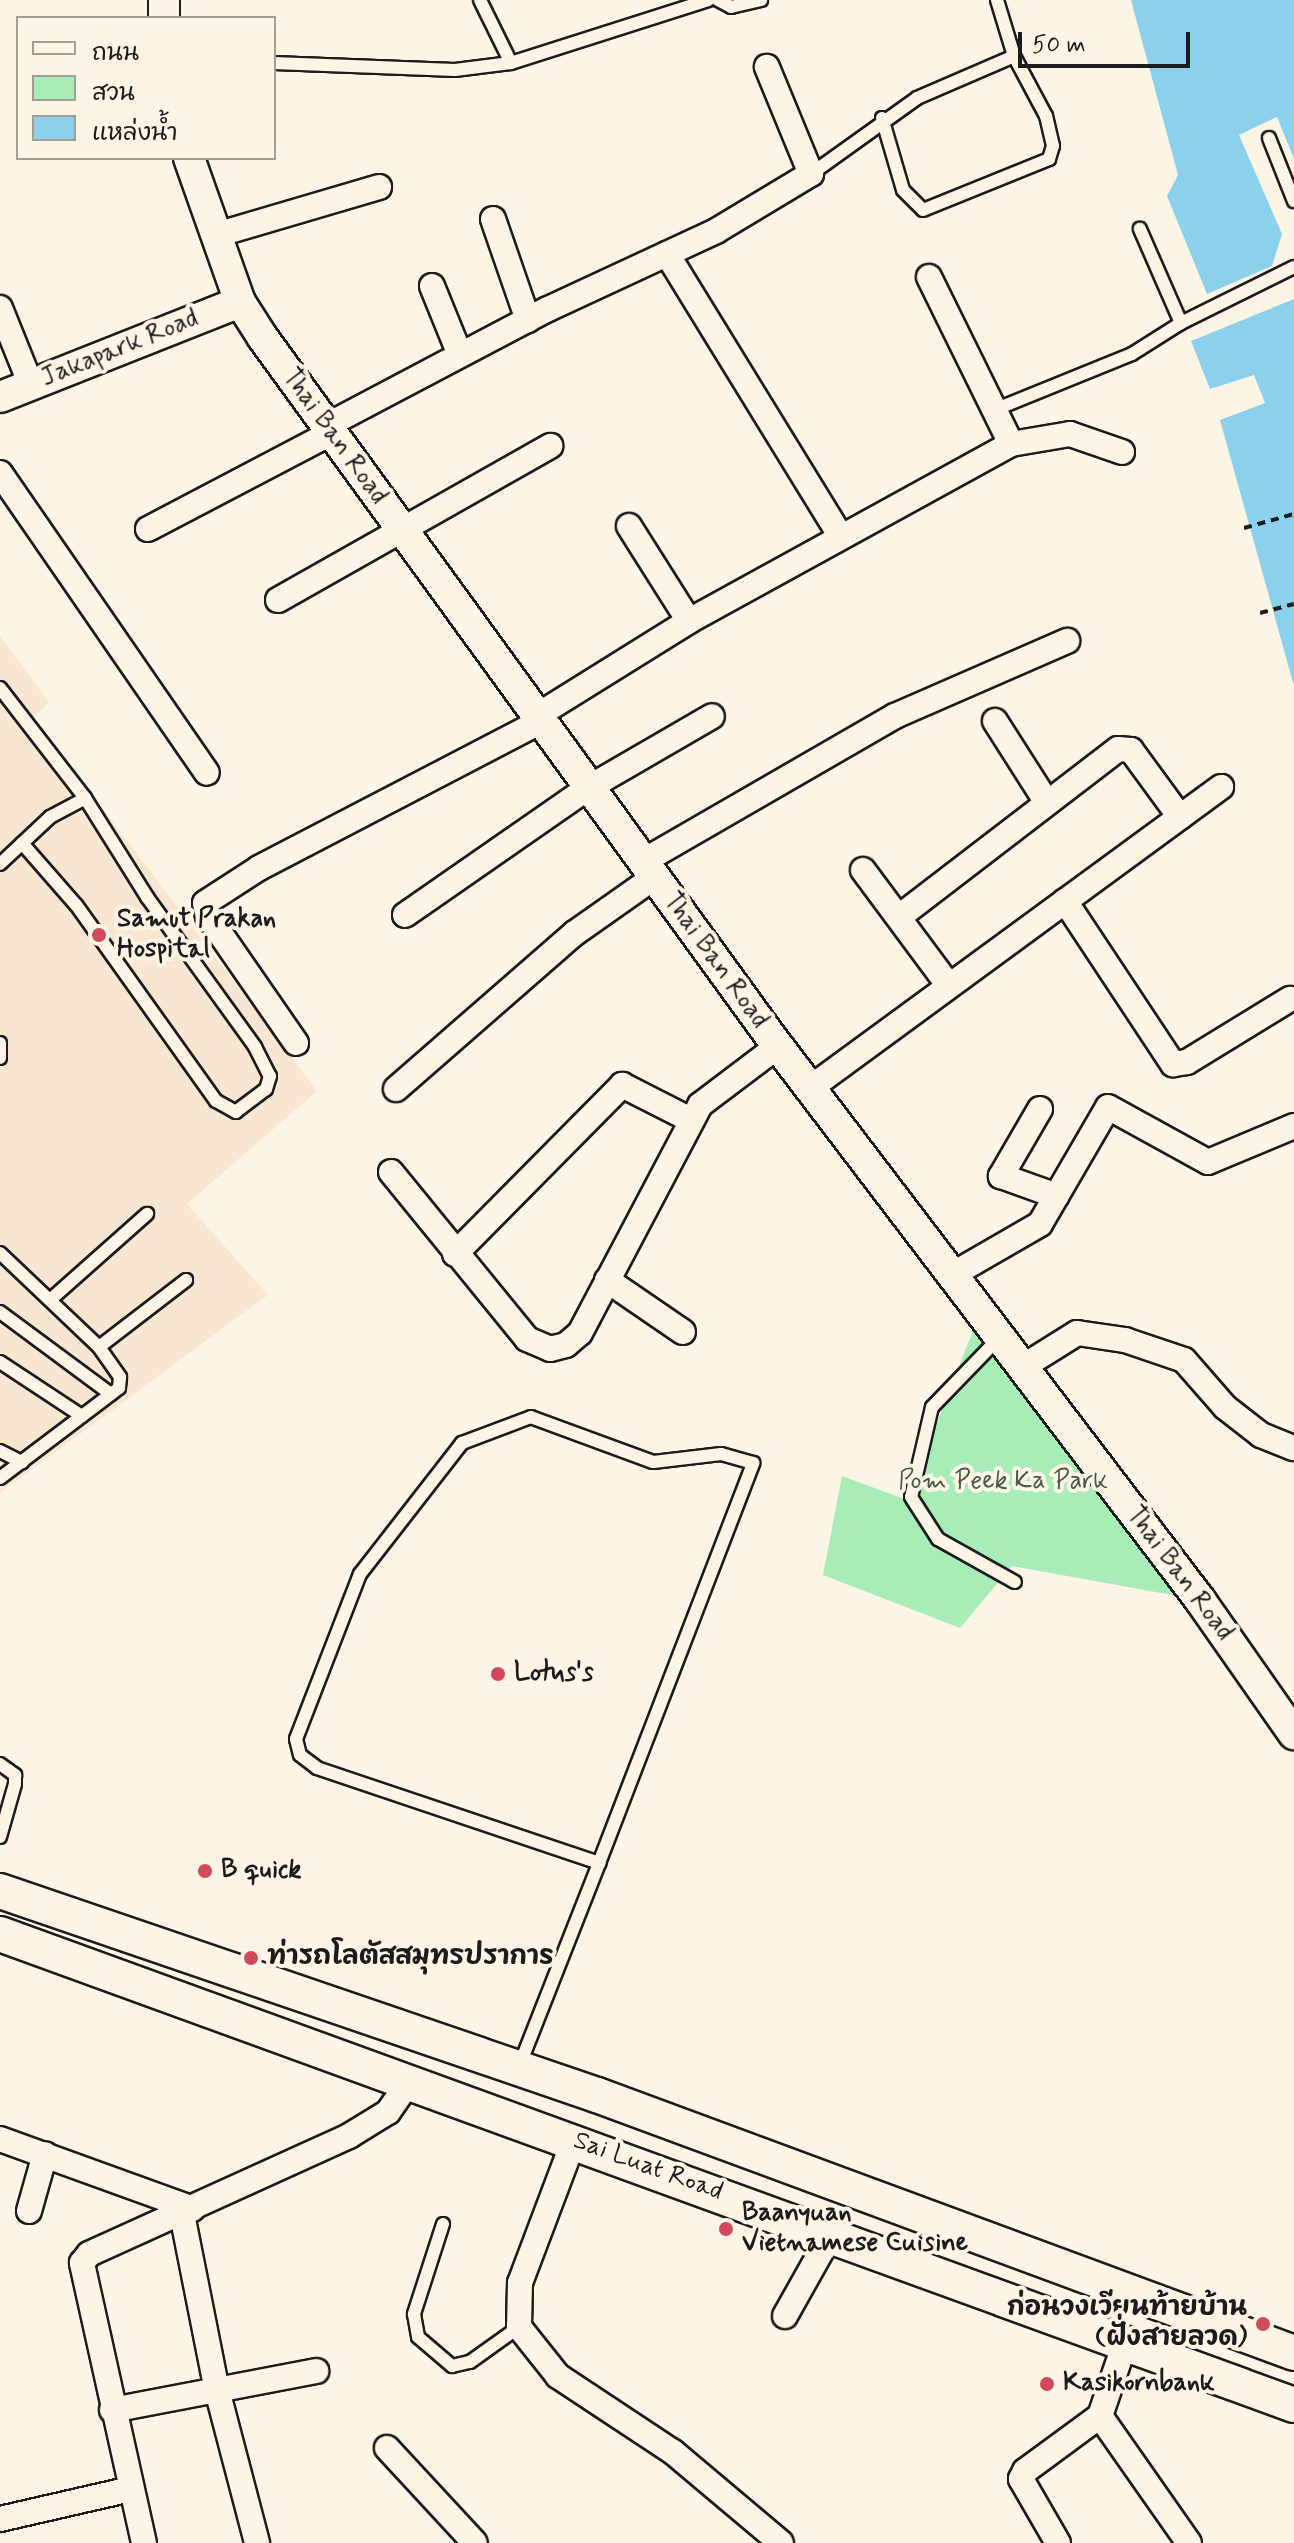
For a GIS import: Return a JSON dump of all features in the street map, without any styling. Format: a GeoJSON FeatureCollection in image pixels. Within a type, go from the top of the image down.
{"type":"FeatureCollection","features":[{"type":"Feature","properties":{"kind":"main road","name":"Sai Luat Road"},"geometry":{"type":"LineString","coordinates":[[0,1891],[518,2068],[1294,2353]]}},
{"type":"Feature","properties":{"kind":"main road","name":"Sai Luat Road"},"geometry":{"type":"LineString","coordinates":[[0,1934],[574,2140],[1294,2405]]}},
{"type":"Feature","properties":{"kind":"street"},"geometry":{"type":"LineString","coordinates":[[148,529],[460,355],[667,254],[811,174],[767,67]]}},
{"type":"Feature","properties":{"kind":"street","name":"Thai Ban Road"},"geometry":{"type":"LineString","coordinates":[[191,164],[240,302],[329,430],[537,720],[809,1089],[1290,1719]]}},
{"type":"Feature","properties":{"kind":"street"},"geometry":{"type":"LineString","coordinates":[[216,235],[379,187]]}},
{"type":"Feature","properties":{"kind":"street"},"geometry":{"type":"LineString","coordinates":[[493,219],[528,320]]}},
{"type":"Feature","properties":{"kind":"street"},"geometry":{"type":"LineString","coordinates":[[667,254],[841,537]]}},
{"type":"Feature","properties":{"kind":"street"},"geometry":{"type":"LineString","coordinates":[[929,277],[1011,444]]}},
{"type":"Feature","properties":{"kind":"street"},"geometry":{"type":"LineString","coordinates":[[432,286],[460,355]]}},
{"type":"Feature","properties":{"kind":"street","name":"Jakapark Road"},"geometry":{"type":"LineString","coordinates":[[0,397],[240,302]]}},
{"type":"Feature","properties":{"kind":"street"},"geometry":{"type":"LineString","coordinates":[[0,308],[31,385]]}},
{"type":"Feature","properties":{"kind":"street"},"geometry":{"type":"LineString","coordinates":[[296,1043],[208,916],[205,903],[259,868],[537,720],[689,621],[1011,444],[1070,434],[1122,452]]}},
{"type":"Feature","properties":{"kind":"street"},"geometry":{"type":"LineString","coordinates":[[278,600],[403,533],[550,446]]}},
{"type":"Feature","properties":{"kind":"street"},"geometry":{"type":"LineString","coordinates":[[0,473],[207,773]]}},
{"type":"Feature","properties":{"kind":"street"},"geometry":{"type":"LineString","coordinates":[[629,526],[689,621]]}},
{"type":"Feature","properties":{"kind":"street"},"geometry":{"type":"LineString","coordinates":[[396,1089],[648,870],[895,716],[1067,641]]}},
{"type":"Feature","properties":{"kind":"street"},"geometry":{"type":"LineString","coordinates":[[405,915],[588,788],[712,716]]}},
{"type":"Feature","properties":{"kind":"street"},"geometry":{"type":"LineString","coordinates":[[995,721],[1046,801]]}},
{"type":"Feature","properties":{"kind":"street"},"geometry":{"type":"LineString","coordinates":[[899,917],[1046,801],[1125,748],[1180,817]]}},
{"type":"Feature","properties":{"kind":"street"},"geometry":{"type":"LineString","coordinates":[[809,1089],[1221,787]]}},
{"type":"Feature","properties":{"kind":"street"},"geometry":{"type":"LineString","coordinates":[[863,870],[949,986]]}},
{"type":"Feature","properties":{"kind":"street"},"geometry":{"type":"LineString","coordinates":[[1065,901],[1173,1064],[1187,1062],[1290,999]]}},
{"type":"Feature","properties":{"kind":"street"},"geometry":{"type":"LineString","coordinates":[[391,1172],[519,1331],[550,1349],[580,1333],[700,1105],[778,1046]]}},
{"type":"Feature","properties":{"kind":"street"},"geometry":{"type":"LineString","coordinates":[[455,1254],[622,1085],[691,1120]]}},
{"type":"Feature","properties":{"kind":"street"},"geometry":{"type":"LineString","coordinates":[[950,1276],[1040,1224],[1108,1107],[1208,1162],[1294,1126]]}},
{"type":"Feature","properties":{"kind":"street"},"geometry":{"type":"LineString","coordinates":[[1040,1109],[1001,1176],[1057,1196]]}},
{"type":"Feature","properties":{"kind":"street"},"geometry":{"type":"LineString","coordinates":[[607,1280],[683,1332]]}},
{"type":"Feature","properties":{"kind":"street"},"geometry":{"type":"LineString","coordinates":[[1021,1368],[1077,1333],[1125,1340],[1184,1360],[1237,1416],[1261,1435],[1294,1448]]}},
{"type":"Feature","properties":{"kind":"street"},"geometry":{"type":"LineString","coordinates":[[144,2543],[112,2410],[82,2263],[89,2254],[188,2212],[349,2136],[388,2112],[410,2081]]}},
{"type":"Feature","properties":{"kind":"street"},"geometry":{"type":"LineString","coordinates":[[0,2139],[188,2212]]}},
{"type":"Feature","properties":{"kind":"street"},"geometry":{"type":"LineString","coordinates":[[574,2140],[520,2283],[519,2327],[558,2376],[673,2452],[767,2538]]}},
{"type":"Feature","properties":{"kind":"street"},"geometry":{"type":"LineString","coordinates":[[29,2211],[45,2154]]}},
{"type":"Feature","properties":{"kind":"street"},"geometry":{"type":"LineString","coordinates":[[188,2212],[217,2390],[257,2543]]}},
{"type":"Feature","properties":{"kind":"street"},"geometry":{"type":"LineString","coordinates":[[785,2316],[831,2234]]}},
{"type":"Feature","properties":{"kind":"street"},"geometry":{"type":"LineString","coordinates":[[1058,2543],[1021,2479],[1025,2471],[1100,2416],[1125,2343]]}},
{"type":"Feature","properties":{"kind":"street"},"geometry":{"type":"LineString","coordinates":[[112,2410],[316,2371]]}},
{"type":"Feature","properties":{"kind":"street"},"geometry":{"type":"LineString","coordinates":[[1100,2416],[1189,2543]]}},
{"type":"Feature","properties":{"kind":"street"},"geometry":{"type":"LineString","coordinates":[[387,2448],[475,2543]]}},
{"type":"Feature","properties":{"kind":"street"},"geometry":{"type":"LineString","coordinates":[[0,2519],[131,2489]]}},
{"type":"Feature","properties":{"kind":"lane"},"geometry":{"type":"LineString","coordinates":[[480,0],[511,63]]}},
{"type":"Feature","properties":{"kind":"lane"},"geometry":{"type":"LineString","coordinates":[[276,63],[455,70],[511,63],[708,0]]}},
{"type":"Feature","properties":{"kind":"lane"},"geometry":{"type":"LineString","coordinates":[[718,0],[731,7],[761,0]]}},
{"type":"Feature","properties":{"kind":"lane"},"geometry":{"type":"LineString","coordinates":[[882,118],[903,190],[923,210],[1044,162],[1053,154],[1052,138],[1014,56],[997,0]]}},
{"type":"Feature","properties":{"kind":"lane"},"geometry":{"type":"LineString","coordinates":[[811,174],[882,118],[1014,56]]}},
{"type":"Feature","properties":{"kind":"lane"},"geometry":{"type":"LineString","coordinates":[[1269,138],[1294,201]]}},
{"type":"Feature","properties":{"kind":"lane"},"geometry":{"type":"LineString","coordinates":[[1140,229],[1181,323]]}},
{"type":"Feature","properties":{"kind":"lane"},"geometry":{"type":"LineString","coordinates":[[994,410],[1132,354],[1181,323],[1294,267]]}},
{"type":"Feature","properties":{"kind":"lane"},"geometry":{"type":"LineString","coordinates":[[0,688],[85,798],[269,1070],[269,1085],[253,1101],[235,1112],[216,1101],[76,905],[22,843]]}},
{"type":"Feature","properties":{"kind":"lane"},"geometry":{"type":"LineString","coordinates":[[0,864],[50,817],[85,798]]}},
{"type":"Feature","properties":{"kind":"lane"},"geometry":{"type":"LineString","coordinates":[[0,1043],[0,1058]]}},
{"type":"Feature","properties":{"kind":"lane"},"geometry":{"type":"LineString","coordinates":[[50,1300],[147,1214]]}},
{"type":"Feature","properties":{"kind":"lane"},"geometry":{"type":"LineString","coordinates":[[0,1253],[99,1347],[120,1377],[111,1394],[0,1478]]}},
{"type":"Feature","properties":{"kind":"lane"},"geometry":{"type":"LineString","coordinates":[[99,1347],[186,1280]]}},
{"type":"Feature","properties":{"kind":"lane"},"geometry":{"type":"LineString","coordinates":[[0,1312],[111,1394]]}},
{"type":"Feature","properties":{"kind":"lane"},"geometry":{"type":"LineString","coordinates":[[998,1339],[932,1407],[911,1497],[938,1539],[1015,1582]]}},
{"type":"Feature","properties":{"kind":"lane"},"geometry":{"type":"LineString","coordinates":[[0,1362],[82,1416]]}},
{"type":"Feature","properties":{"kind":"lane"},"geometry":{"type":"LineString","coordinates":[[518,2068],[599,1863],[753,1463],[721,1454],[653,1462],[531,1417],[462,1443],[360,1574],[296,1739],[300,1755],[317,1768],[599,1863]]}},
{"type":"Feature","properties":{"kind":"lane"},"geometry":{"type":"LineString","coordinates":[[0,1451],[22,1462]]}},
{"type":"Feature","properties":{"kind":"lane"},"geometry":{"type":"LineString","coordinates":[[0,1764],[15,1775],[0,1837]]}},
{"type":"Feature","properties":{"kind":"lane"},"geometry":{"type":"LineString","coordinates":[[443,2224],[414,2314],[418,2337],[452,2366],[470,2362],[519,2327]]}},
{"type":"Feature","properties":{"kind":"path"},"geometry":{"type":"LineString","coordinates":[[1244,528],[1294,514]]}},
{"type":"Feature","properties":{"kind":"path"},"geometry":{"type":"LineString","coordinates":[[1260,613],[1294,604]]}},
{"type":"Feature","properties":{"kind":"shaded area","name":"Samut Prakan Hospital"},"geometry":{"type":"Polygon","coordinates":[[[0,636],[49,702],[34,718],[317,1091],[187,1204],[268,1295],[0,1493],[0,636]]]}},
{"type":"Feature","properties":{"kind":"green space","name":"Pom Peek Ka Park"},"geometry":{"type":"Polygon","coordinates":[[[979,1315],[1200,1600],[1012,1566],[960,1628],[823,1575],[842,1476],[907,1500],[979,1315]]]}},
{"type":"Feature","properties":{"kind":"water"},"geometry":{"type":"Polygon","coordinates":[[[1131,0],[1294,0],[1294,159],[1277,117],[1239,135],[1282,234],[1272,266],[1207,294],[1167,196],[1178,175],[1131,0]]]}},
{"type":"Feature","properties":{"kind":"water"},"geometry":{"type":"Polygon","coordinates":[[[1294,299],[1294,686],[1220,420],[1265,403],[1254,375],[1210,389],[1191,341],[1294,299]]]}},
{"type":"Feature","properties":{"kind":"place","name":"Samut Prakan Hospital"},"geometry":{"type":"Point","coordinates":[99,935]}},
{"type":"Feature","properties":{"kind":"place","name":"Lotus's"},"geometry":{"type":"Point","coordinates":[498,1674]}},
{"type":"Feature","properties":{"kind":"place","name":"B quick"},"geometry":{"type":"Point","coordinates":[205,1871]}},
{"type":"Feature","properties":{"kind":"place","name":"ท่ารถโลตัสสมุทรปราการ"},"geometry":{"type":"Point","coordinates":[251,1958]}},
{"type":"Feature","properties":{"kind":"place","name":"Baanyuan Vietnamese Cuisine"},"geometry":{"type":"Point","coordinates":[726,2229]}},
{"type":"Feature","properties":{"kind":"place","name":"ก่อนวงเวียนท้ายบ้าน (ฝั่งสายลวด)"},"geometry":{"type":"Point","coordinates":[1263,2324]}},
{"type":"Feature","properties":{"kind":"place","name":"Kasikornbank"},"geometry":{"type":"Point","coordinates":[1047,2384]}}]}
